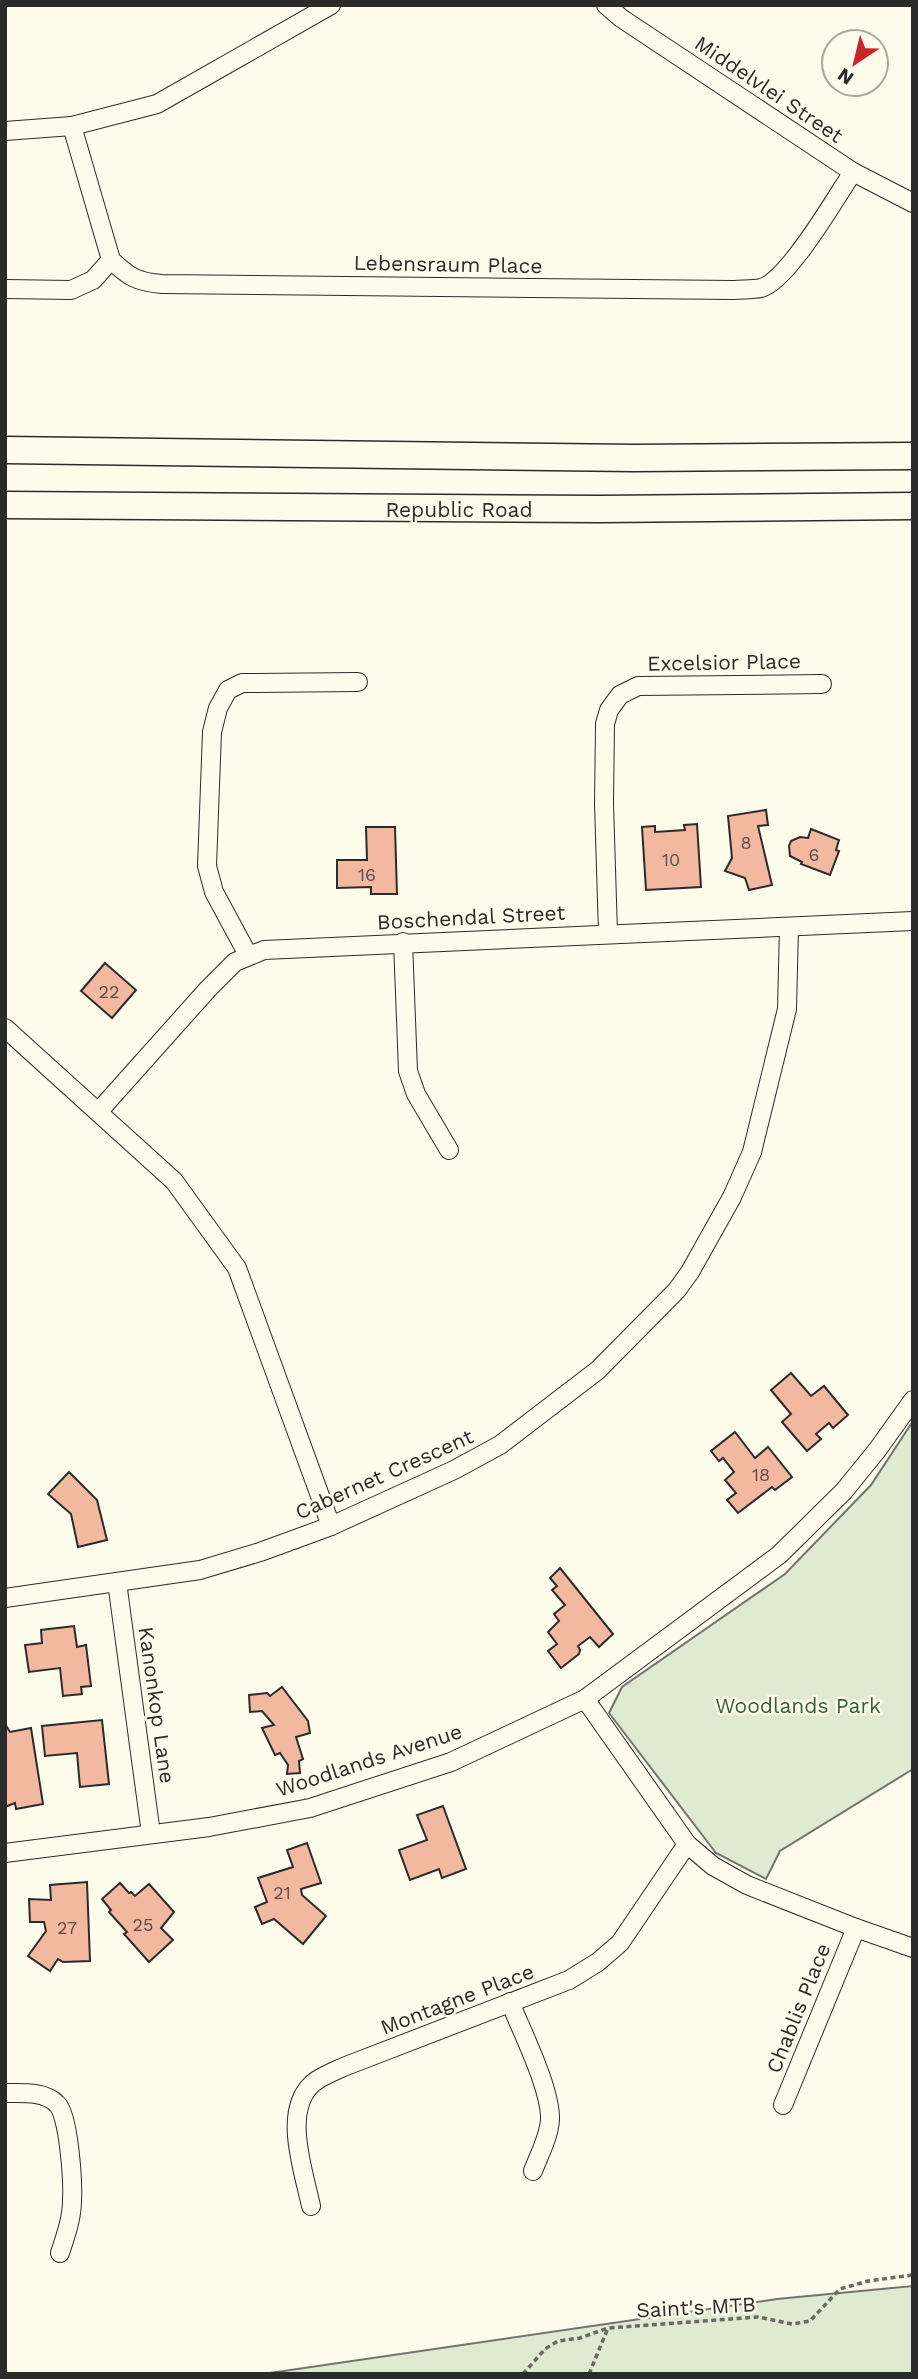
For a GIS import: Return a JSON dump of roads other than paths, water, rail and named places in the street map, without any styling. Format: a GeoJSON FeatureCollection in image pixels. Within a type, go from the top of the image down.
{"type":"FeatureCollection","features":[{"type":"Feature","properties":{"kind":"main road"},"geometry":{"type":"LineString","coordinates":[[5,450],[634,457],[913,456]]}},
{"type":"Feature","properties":{"kind":"main road","name":"Republic Road"},"geometry":{"type":"LineString","coordinates":[[5,505],[560,509],[913,506]]}},
{"type":"Feature","properties":{"kind":"street","name":"Middelvlei Street"},"geometry":{"type":"LineString","coordinates":[[606,5],[621,18],[853,172],[913,203]]}},
{"type":"Feature","properties":{"kind":"street"},"geometry":{"type":"LineString","coordinates":[[5,131],[72,126],[157,104],[321,8]]}},
{"type":"Feature","properties":{"kind":"street"},"geometry":{"type":"LineString","coordinates":[[5,289],[71,289],[93,280],[111,260],[72,126]]}},
{"type":"Feature","properties":{"kind":"street","name":"Lebensraum Place"},"geometry":{"type":"LineString","coordinates":[[111,260],[127,275],[162,284],[733,290],[761,288],[789,266],[853,172]]}},
{"type":"Feature","properties":{"kind":"street"},"geometry":{"type":"LineString","coordinates":[[248,955],[214,892],[207,866],[212,732],[218,708],[228,690],[243,683],[358,682]]}},
{"type":"Feature","properties":{"kind":"street","name":"Excelsior Place"},"geometry":{"type":"LineString","coordinates":[[608,933],[604,804],[605,724],[614,702],[620,695],[638,686],[822,684]]}},
{"type":"Feature","properties":{"kind":"street","name":"Boschendal Street"},"geometry":{"type":"LineString","coordinates":[[99,1111],[235,962],[264,950],[913,921]]}},
{"type":"Feature","properties":{"kind":"street","name":"Cabernet Crescent"},"geometry":{"type":"LineString","coordinates":[[5,1598],[200,1570],[331,1526],[454,1471],[500,1445],[598,1370],[684,1281],[732,1197],[752,1152],[787,1009],[789,926]]}},
{"type":"Feature","properties":{"kind":"street"},"geometry":{"type":"LineString","coordinates":[[403,942],[408,1071],[416,1094],[449,1150]]}},
{"type":"Feature","properties":{"kind":"street"},"geometry":{"type":"LineString","coordinates":[[5,1028],[174,1181],[237,1268],[331,1526]]}},
{"type":"Feature","properties":{"kind":"street","name":"Woodlands Avenue"},"geometry":{"type":"LineString","coordinates":[[5,1853],[209,1828],[310,1808],[451,1762],[585,1699],[779,1555],[844,1491],[913,1400]]}},
{"type":"Feature","properties":{"kind":"street","name":"Kanonkop Lane"},"geometry":{"type":"LineString","coordinates":[[117,1582],[151,1834]]}},
{"type":"Feature","properties":{"kind":"street"},"geometry":{"type":"LineString","coordinates":[[585,1699],[687,1844],[713,1866],[747,1885],[913,1948]]}},
{"type":"Feature","properties":{"kind":"street","name":"Montagne Place"},"geometry":{"type":"LineString","coordinates":[[311,2206],[295,2124],[302,2100],[314,2083],[346,2066],[584,1972],[620,1942],[687,1844]]}},
{"type":"Feature","properties":{"kind":"street","name":"Chablis Place"},"geometry":{"type":"LineString","coordinates":[[783,2105],[856,1928]]}},
{"type":"Feature","properties":{"kind":"street"},"geometry":{"type":"LineString","coordinates":[[510,2002],[542,2081],[551,2117],[533,2171]]}},
{"type":"Feature","properties":{"kind":"street"},"geometry":{"type":"LineString","coordinates":[[5,2093],[42,2096],[56,2102],[61,2109],[67,2127],[72,2199],[69,2225],[60,2253]]}},
{"type":"Feature","properties":{"kind":"park label","name":"Woodlands Park"},"geometry":{"type":"Point","coordinates":[798,1705]}}]}
